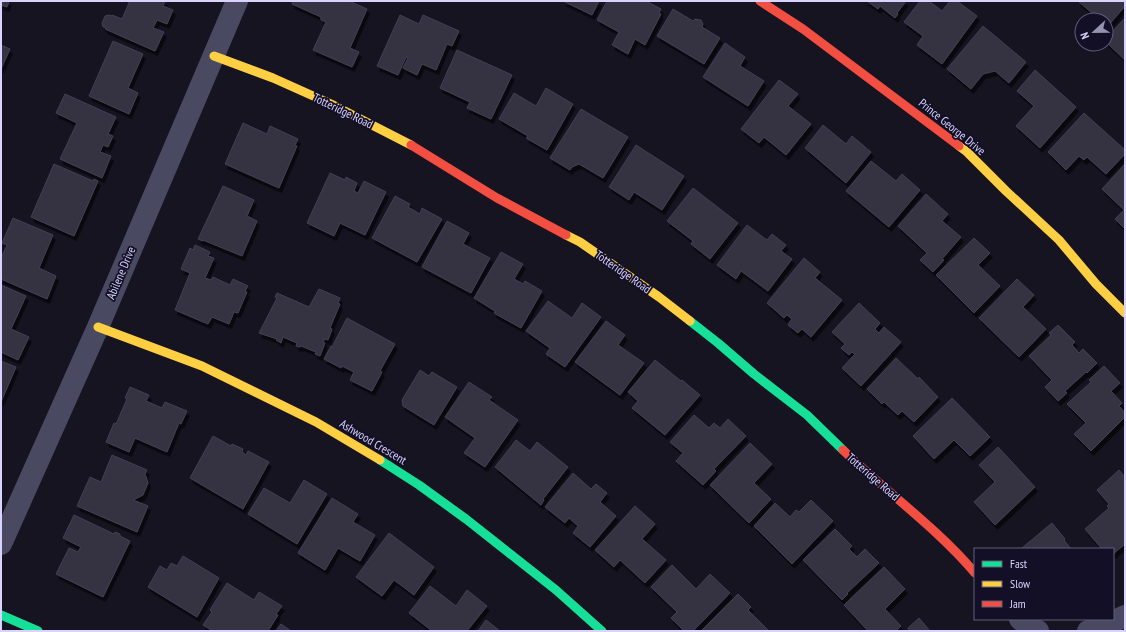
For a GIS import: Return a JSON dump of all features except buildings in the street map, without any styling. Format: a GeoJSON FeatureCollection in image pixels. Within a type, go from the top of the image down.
{"type":"FeatureCollection","features":[{"type":"Feature","properties":{"kind":"street","name":"Abilene Drive"},"geometry":{"type":"LineString","coordinates":[[1,544],[98,327],[237,1]]}},
{"type":"Feature","properties":{"kind":"street","name":"Prince George Drive"},"geometry":{"type":"LineString","coordinates":[[760,1],[803,29],[967,152],[1006,191],[1059,240],[1096,284],[1125,313]]}},
{"type":"Feature","properties":{"kind":"street","name":"Totteridge Road"},"geometry":{"type":"LineString","coordinates":[[214,56],[274,78],[332,104],[408,143],[498,198],[580,242],[659,297],[807,415],[857,464],[908,507],[960,555],[974,572]]}},
{"type":"Feature","properties":{"kind":"street","name":"Ashwood Crescent"},"geometry":{"type":"LineString","coordinates":[[98,327],[202,366],[316,422],[374,455],[466,518],[556,590],[602,631]]}},
{"type":"Feature","properties":{"kind":"street"},"geometry":{"type":"LineString","coordinates":[[1,615],[38,631]]}},
{"type":"Feature","properties":{"kind":"street"},"geometry":{"type":"LineString","coordinates":[[1088,631],[1098,629],[1125,616]]}},
{"type":"Feature","properties":{"kind":"street"},"geometry":{"type":"LineString","coordinates":[[1021,620],[1034,630],[1038,631]]}},
{"type":"Feature","properties":{"kind":"traffic: fast"},"geometry":{"type":"LineString","coordinates":[[690,321],[754,374],[807,415],[843,450]]}},
{"type":"Feature","properties":{"kind":"traffic: fast"},"geometry":{"type":"LineString","coordinates":[[380,460],[419,485],[466,519],[556,590],[602,631]]}},
{"type":"Feature","properties":{"kind":"traffic: fast"},"geometry":{"type":"LineString","coordinates":[[1,615],[38,631]]}},
{"type":"Feature","properties":{"kind":"traffic: slow"},"geometry":{"type":"LineString","coordinates":[[214,56],[273,78],[331,104],[411,145]]}},
{"type":"Feature","properties":{"kind":"traffic: slow"},"geometry":{"type":"LineString","coordinates":[[959,146],[1059,240],[1096,284],[1125,313]]}},
{"type":"Feature","properties":{"kind":"traffic: slow"},"geometry":{"type":"LineString","coordinates":[[566,235],[580,242],[659,297],[690,321]]}},
{"type":"Feature","properties":{"kind":"traffic: slow"},"geometry":{"type":"LineString","coordinates":[[98,327],[202,366],[316,422],[380,460]]}},
{"type":"Feature","properties":{"kind":"traffic: jam"},"geometry":{"type":"LineString","coordinates":[[760,1],[803,29],[959,146]]}},
{"type":"Feature","properties":{"kind":"traffic: jam"},"geometry":{"type":"LineString","coordinates":[[411,145],[497,198],[566,235]]}},
{"type":"Feature","properties":{"kind":"traffic: jam"},"geometry":{"type":"LineString","coordinates":[[843,450],[944,540],[974,572]]}}]}
